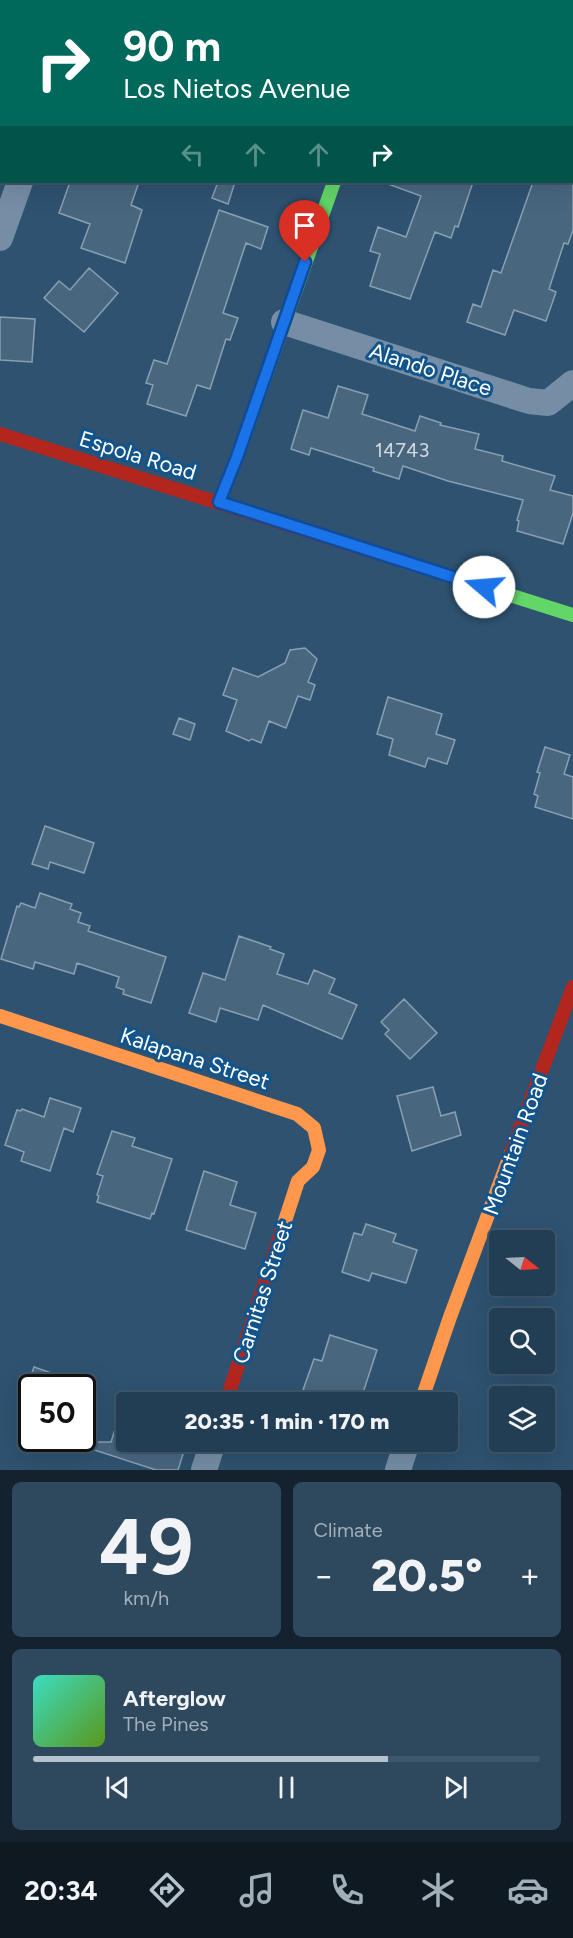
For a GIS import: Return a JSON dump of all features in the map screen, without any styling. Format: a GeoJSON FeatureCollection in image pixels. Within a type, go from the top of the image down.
{"type":"FeatureCollection","features":[{"type":"Feature","properties":{"kind":"street"},"geometry":{"type":"LineString","coordinates":[[0,238],[20,183]]}},
{"type":"Feature","properties":{"kind":"street"},"geometry":{"type":"LineString","coordinates":[[219,502],[334,183]]}},
{"type":"Feature","properties":{"kind":"street","name":"Alando Place"},"geometry":{"type":"LineString","coordinates":[[284,322],[529,401],[548,403],[573,382]]}},
{"type":"Feature","properties":{"kind":"street","name":"Espola Road"},"geometry":{"type":"LineString","coordinates":[[0,434],[573,615]]}},
{"type":"Feature","properties":{"kind":"street","name":"Mountain Road"},"geometry":{"type":"LineString","coordinates":[[424,1392],[450,1317],[573,987]]}},
{"type":"Feature","properties":{"kind":"street","name":"Kalapana Street"},"geometry":{"type":"LineString","coordinates":[[0,1016],[297,1114],[314,1128],[319,1150],[313,1167],[298,1180]]}},
{"type":"Feature","properties":{"kind":"street","name":"Carnitas Street"},"geometry":{"type":"LineString","coordinates":[[228,1392],[298,1180]]}},
{"type":"Feature","properties":{"kind":"street"},"geometry":{"type":"LineString","coordinates":[[204,1470],[210,1452]]}},
{"type":"Feature","properties":{"kind":"street"},"geometry":{"type":"LineString","coordinates":[[398,1470],[404,1452]]}},
{"type":"Feature","properties":{"kind":"building"},"geometry":{"type":"Polygon","coordinates":[[[70,183],[139,183],[131,205],[142,210],[125,263],[81,248],[90,224],[59,213],[70,183]]]}},
{"type":"Feature","properties":{"kind":"building"},"geometry":{"type":"Polygon","coordinates":[[[218,183],[235,183],[228,204],[212,198],[218,183]]]}},
{"type":"Feature","properties":{"kind":"building"},"geometry":{"type":"Polygon","coordinates":[[[473,183],[458,227],[455,226],[451,238],[435,232],[410,299],[370,286],[380,254],[370,251],[378,227],[406,237],[421,196],[388,184],[473,183]]]}},
{"type":"Feature","properties":{"kind":"building"},"geometry":{"type":"Polygon","coordinates":[[[533,183],[573,183],[573,230],[568,244],[564,243],[549,289],[556,292],[546,321],[514,310],[505,335],[467,322],[473,304],[481,307],[493,270],[501,273],[533,183]]]}},
{"type":"Feature","properties":{"kind":"building"},"geometry":{"type":"Polygon","coordinates":[[[219,210],[268,227],[261,249],[246,243],[223,313],[238,318],[230,340],[226,339],[210,389],[197,385],[186,416],[147,404],[153,385],[146,383],[154,360],[167,364],[219,210]]]}},
{"type":"Feature","properties":{"kind":"building"},"geometry":{"type":"Polygon","coordinates":[[[89,268],[118,293],[84,332],[44,298],[59,281],[70,290],[89,268]]]}},
{"type":"Feature","properties":{"kind":"building"},"geometry":{"type":"Polygon","coordinates":[[[0,317],[35,319],[32,362],[0,360],[0,317]]]}},
{"type":"Feature","properties":{"kind":"building"},"geometry":{"type":"Polygon","coordinates":[[[338,386],[368,395],[362,414],[415,431],[420,416],[441,423],[440,425],[479,434],[475,449],[503,456],[502,461],[555,476],[550,490],[573,496],[573,513],[563,544],[517,531],[519,521],[517,520],[523,500],[448,481],[403,466],[399,479],[373,471],[374,468],[311,448],[309,455],[291,449],[303,410],[328,418],[338,386]]]}},
{"type":"Feature","properties":{"kind":"building"},"geometry":{"type":"Polygon","coordinates":[[[305,648],[317,659],[308,682],[315,685],[310,700],[298,696],[286,728],[269,721],[261,743],[252,739],[249,741],[226,731],[237,700],[223,695],[233,668],[258,677],[285,663],[290,650],[305,648]]]}},
{"type":"Feature","properties":{"kind":"building"},"geometry":{"type":"Polygon","coordinates":[[[388,697],[442,714],[436,734],[455,740],[447,764],[428,758],[425,767],[389,755],[393,739],[377,734],[388,697]]]}},
{"type":"Feature","properties":{"kind":"building"},"geometry":{"type":"Polygon","coordinates":[[[179,718],[195,724],[190,740],[173,734],[179,718]]]}},
{"type":"Feature","properties":{"kind":"building"},"geometry":{"type":"Polygon","coordinates":[[[545,747],[570,755],[564,774],[573,777],[573,819],[535,807],[538,796],[534,794],[540,773],[537,772],[545,747]]]}},
{"type":"Feature","properties":{"kind":"building"},"geometry":{"type":"Polygon","coordinates":[[[45,826],[94,843],[84,873],[50,862],[48,869],[32,864],[45,826]]]}},
{"type":"Feature","properties":{"kind":"building"},"geometry":{"type":"Polygon","coordinates":[[[40,893],[72,904],[70,909],[81,913],[78,922],[90,926],[88,931],[166,957],[151,1003],[123,994],[124,990],[116,987],[119,977],[77,963],[74,974],[35,962],[33,969],[1,959],[17,906],[19,907],[21,903],[35,908],[40,893]]]}},
{"type":"Feature","properties":{"kind":"building"},"geometry":{"type":"Polygon","coordinates":[[[239,936],[284,954],[277,974],[308,984],[314,970],[335,979],[329,993],[357,1005],[342,1039],[263,1005],[258,1020],[220,1008],[216,1022],[189,1013],[203,973],[225,980],[239,936]]]}},
{"type":"Feature","properties":{"kind":"building"},"geometry":{"type":"Polygon","coordinates":[[[404,999],[437,1033],[410,1059],[385,1034],[389,1030],[381,1022],[404,999]]]}},
{"type":"Feature","properties":{"kind":"building"},"geometry":{"type":"Polygon","coordinates":[[[433,1087],[441,1116],[455,1112],[461,1135],[412,1151],[397,1096],[433,1087]]]}},
{"type":"Feature","properties":{"kind":"building"},"geometry":{"type":"Polygon","coordinates":[[[50,1098],[81,1108],[73,1132],[64,1128],[50,1171],[21,1161],[24,1152],[5,1145],[17,1110],[22,1109],[44,1117],[50,1098]]]}},
{"type":"Feature","properties":{"kind":"building"},"geometry":{"type":"Polygon","coordinates":[[[112,1131],[135,1138],[132,1146],[172,1159],[154,1214],[152,1213],[150,1219],[97,1202],[103,1176],[97,1174],[112,1131]]]}},
{"type":"Feature","properties":{"kind":"building"},"geometry":{"type":"Polygon","coordinates":[[[204,1171],[237,1182],[230,1205],[256,1213],[245,1249],[186,1230],[204,1171]]]}},
{"type":"Feature","properties":{"kind":"building"},"geometry":{"type":"Polygon","coordinates":[[[366,1224],[396,1234],[393,1242],[417,1250],[406,1283],[372,1273],[369,1281],[342,1272],[354,1233],[362,1235],[366,1224]]]}},
{"type":"Feature","properties":{"kind":"building"},"geometry":{"type":"Polygon","coordinates":[[[330,1335],[377,1350],[363,1392],[303,1390],[314,1359],[322,1361],[330,1335]]]}},
{"type":"Feature","properties":{"kind":"building"},"geometry":{"type":"Polygon","coordinates":[[[34,1367],[54,1374],[32,1374],[34,1367]]]}},
{"type":"Feature","properties":{"kind":"building"},"geometry":{"type":"Polygon","coordinates":[[[116,1427],[116,1452],[184,1452],[178,1470],[156,1470],[96,1451],[96,1442],[111,1442],[116,1427]]]}},
{"type":"Feature","properties":{"kind":"traffic: fast"},"geometry":{"type":"LineString","coordinates":[[219,502],[334,183]]}},
{"type":"Feature","properties":{"kind":"traffic: fast"},"geometry":{"type":"LineString","coordinates":[[402,561],[573,615]]}},
{"type":"Feature","properties":{"kind":"traffic: slow"},"geometry":{"type":"LineString","coordinates":[[0,1016],[297,1114],[314,1128],[319,1150],[313,1167],[298,1181],[282,1230]]}},
{"type":"Feature","properties":{"kind":"traffic: slow"},"geometry":{"type":"LineString","coordinates":[[424,1392],[511,1153]]}},
{"type":"Feature","properties":{"kind":"traffic: jam"},"geometry":{"type":"LineString","coordinates":[[0,434],[402,561]]}},
{"type":"Feature","properties":{"kind":"traffic: jam"},"geometry":{"type":"LineString","coordinates":[[511,1153],[573,987]]}},
{"type":"Feature","properties":{"kind":"traffic: jam"},"geometry":{"type":"LineString","coordinates":[[229,1392],[282,1230]]}},
{"type":"Feature","properties":{"kind":"route"},"geometry":{"type":"LineString","coordinates":[[305,262],[219,502],[484,587]]}}]}
